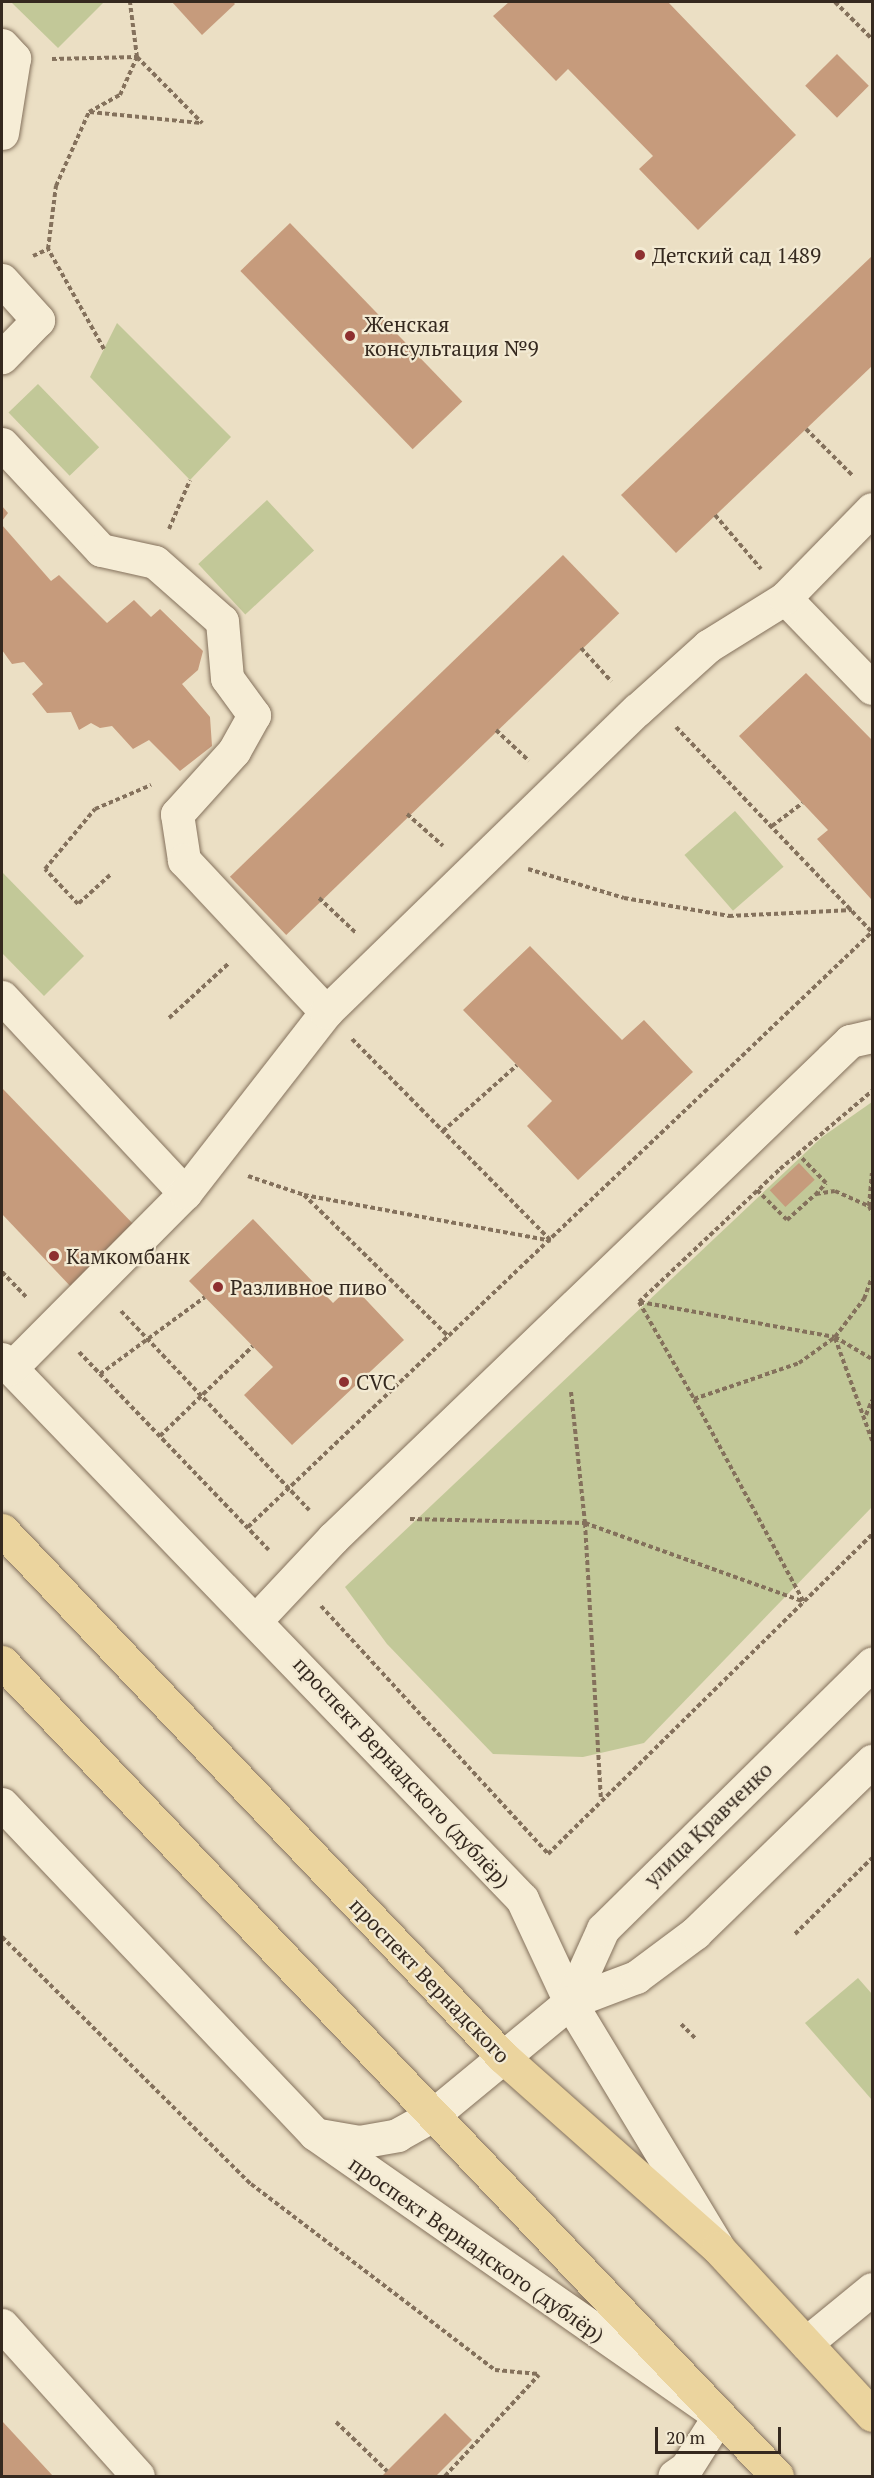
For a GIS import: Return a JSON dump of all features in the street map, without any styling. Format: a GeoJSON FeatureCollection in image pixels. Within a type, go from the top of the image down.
{"type":"FeatureCollection","features":[{"type":"Feature","properties":{"kind":"main road","name":"проспект Вернадского"},"geometry":{"type":"LineString","coordinates":[[2,1530],[503,2057],[718,2248],[873,2415]]}},
{"type":"Feature","properties":{"kind":"main road"},"geometry":{"type":"LineString","coordinates":[[2,1662],[777,2476]]}},
{"type":"Feature","properties":{"kind":"street"},"geometry":{"type":"LineString","coordinates":[[2,45],[14,58],[2,133]]}},
{"type":"Feature","properties":{"kind":"street"},"geometry":{"type":"LineString","coordinates":[[2,280],[38,320],[2,357]]}},
{"type":"Feature","properties":{"kind":"street"},"geometry":{"type":"LineString","coordinates":[[2,444],[101,550],[154,562],[222,621],[227,678],[254,715],[234,752],[177,814],[184,860],[326,1012]]}},
{"type":"Feature","properties":{"kind":"street"},"geometry":{"type":"LineString","coordinates":[[6,1364],[95,1284],[185,1193],[326,1012],[381,957],[557,785],[708,646],[785,598],[873,509]]}},
{"type":"Feature","properties":{"kind":"street"},"geometry":{"type":"LineString","coordinates":[[785,598],[873,688]]}},
{"type":"Feature","properties":{"kind":"street"},"geometry":{"type":"LineString","coordinates":[[2,997],[185,1193]]}},
{"type":"Feature","properties":{"kind":"street"},"geometry":{"type":"LineString","coordinates":[[257,1619],[344,1528],[850,1041],[873,1036]]}},
{"type":"Feature","properties":{"kind":"street","name":"проспект Вернадского (дублёр)"},"geometry":{"type":"LineString","coordinates":[[6,1364],[257,1619],[522,1899],[570,2002],[718,2248]]}},
{"type":"Feature","properties":{"kind":"street","name":"улица Кравченко"},"geometry":{"type":"LineString","coordinates":[[570,2002],[603,1929],[867,1681]]}},
{"type":"Feature","properties":{"kind":"street","name":"улица Кравченко"},"geometry":{"type":"LineString","coordinates":[[315,2134],[369,2140],[397,2135],[433,2115],[570,2002],[636,1977],[695,1933],[873,1761]]}},
{"type":"Feature","properties":{"kind":"street","name":"проспект Вернадского (дублёр)"},"geometry":{"type":"LineString","coordinates":[[2,1804],[315,2134],[719,2416]]}},
{"type":"Feature","properties":{"kind":"street"},"geometry":{"type":"LineString","coordinates":[[806,2343],[873,2289]]}},
{"type":"Feature","properties":{"kind":"street"},"geometry":{"type":"LineString","coordinates":[[2,2325],[138,2476]]}},
{"type":"Feature","properties":{"kind":"street"},"geometry":{"type":"LineString","coordinates":[[674,2476],[686,2468],[719,2416]]}},
{"type":"Feature","properties":{"kind":"path"},"geometry":{"type":"LineString","coordinates":[[104,349],[48,249],[56,186],[89,112],[120,95],[137,57],[130,2]]}},
{"type":"Feature","properties":{"kind":"path"},"geometry":{"type":"LineString","coordinates":[[835,2],[873,39]]}},
{"type":"Feature","properties":{"kind":"path"},"geometry":{"type":"LineString","coordinates":[[44,51],[52,59],[137,57],[202,123],[89,112]]}},
{"type":"Feature","properties":{"kind":"path"},"geometry":{"type":"LineString","coordinates":[[806,429],[856,479]]}},
{"type":"Feature","properties":{"kind":"path"},"geometry":{"type":"LineString","coordinates":[[154,562],[190,480]]}},
{"type":"Feature","properties":{"kind":"path"},"geometry":{"type":"LineString","coordinates":[[715,515],[785,598]]}},
{"type":"Feature","properties":{"kind":"path"},"geometry":{"type":"LineString","coordinates":[[248,1527],[551,1242],[872,932],[649,700]]}},
{"type":"Feature","properties":{"kind":"path"},"geometry":{"type":"LineString","coordinates":[[496,730],[557,785]]}},
{"type":"Feature","properties":{"kind":"path"},"geometry":{"type":"LineString","coordinates":[[110,875],[78,904],[45,869],[95,808],[149,785]]}},
{"type":"Feature","properties":{"kind":"path"},"geometry":{"type":"LineString","coordinates":[[772,826],[802,803]]}},
{"type":"Feature","properties":{"kind":"path"},"geometry":{"type":"LineString","coordinates":[[407,814],[478,863],[624,898],[729,916],[852,910]]}},
{"type":"Feature","properties":{"kind":"path"},"geometry":{"type":"LineString","coordinates":[[319,898],[381,957]]}},
{"type":"Feature","properties":{"kind":"path"},"geometry":{"type":"LineString","coordinates":[[169,1018],[258,937]]}},
{"type":"Feature","properties":{"kind":"path"},"geometry":{"type":"LineString","coordinates":[[326,1012],[551,1242]]}},
{"type":"Feature","properties":{"kind":"path"},"geometry":{"type":"LineString","coordinates":[[443,1131],[517,1065]]}},
{"type":"Feature","properties":{"kind":"path"},"geometry":{"type":"LineString","coordinates":[[639,1302],[797,1153],[873,1091]]}},
{"type":"Feature","properties":{"kind":"path"},"geometry":{"type":"LineString","coordinates":[[757,1190],[787,1220],[815,1195],[826,1183],[797,1153]]}},
{"type":"Feature","properties":{"kind":"path"},"geometry":{"type":"LineString","coordinates":[[207,1162],[304,1195],[551,1242]]}},
{"type":"Feature","properties":{"kind":"path"},"geometry":{"type":"LineString","coordinates":[[869,1206],[873,1173]]}},
{"type":"Feature","properties":{"kind":"path"},"geometry":{"type":"LineString","coordinates":[[815,1195],[835,1191],[869,1206],[873,1213]]}},
{"type":"Feature","properties":{"kind":"path"},"geometry":{"type":"LineString","coordinates":[[304,1195],[449,1337]]}},
{"type":"Feature","properties":{"kind":"path"},"geometry":{"type":"LineString","coordinates":[[694,1399],[799,1363],[835,1337],[864,1299],[873,1277]]}},
{"type":"Feature","properties":{"kind":"path"},"geometry":{"type":"LineString","coordinates":[[95,1284],[203,1394],[289,1488],[344,1528],[585,1523],[804,1602]]}},
{"type":"Feature","properties":{"kind":"path"},"geometry":{"type":"LineString","coordinates":[[100,1374],[205,1298]]}},
{"type":"Feature","properties":{"kind":"path"},"geometry":{"type":"LineString","coordinates":[[639,1302],[835,1337],[873,1359]]}},
{"type":"Feature","properties":{"kind":"path"},"geometry":{"type":"LineString","coordinates":[[639,1302],[804,1602]]}},
{"type":"Feature","properties":{"kind":"path"},"geometry":{"type":"LineString","coordinates":[[835,1337],[866,1415],[873,1440]]}},
{"type":"Feature","properties":{"kind":"path"},"geometry":{"type":"LineString","coordinates":[[160,1436],[252,1346]]}},
{"type":"Feature","properties":{"kind":"path"},"geometry":{"type":"LineString","coordinates":[[571,1392],[585,1523],[601,1799]]}},
{"type":"Feature","properties":{"kind":"path"},"geometry":{"type":"LineString","coordinates":[[866,1415],[873,1400]]}},
{"type":"Feature","properties":{"kind":"path"},"geometry":{"type":"LineString","coordinates":[[549,1854],[601,1799],[873,1535]]}},
{"type":"Feature","properties":{"kind":"path"},"geometry":{"type":"LineString","coordinates":[[795,1934],[873,1858]]}},
{"type":"Feature","properties":{"kind":"path"},"geometry":{"type":"LineString","coordinates":[[2,1937],[250,2184],[495,2370],[539,2374],[445,2476]]}},
{"type":"Feature","properties":{"kind":"path"},"geometry":{"type":"LineString","coordinates":[[681,2025],[696,2039]]}},
{"type":"Feature","properties":{"kind":"path"},"geometry":{"type":"LineString","coordinates":[[336,2422],[387,2471]]}},
{"type":"Feature","properties":{"kind":"green space"},"geometry":{"type":"Polygon","coordinates":[[[11,2],[104,2],[58,48],[11,2]]]}},
{"type":"Feature","properties":{"kind":"green space"},"geometry":{"type":"Polygon","coordinates":[[[117,323],[231,437],[190,480],[90,377],[117,323]]]}},
{"type":"Feature","properties":{"kind":"green space"},"geometry":{"type":"Polygon","coordinates":[[[38,384],[99,447],[70,476],[9,412],[38,384]]]}},
{"type":"Feature","properties":{"kind":"green space"},"geometry":{"type":"Polygon","coordinates":[[[267,500],[314,550],[245,615],[198,564],[267,500]]]}},
{"type":"Feature","properties":{"kind":"green space"},"geometry":{"type":"Polygon","coordinates":[[[735,811],[784,867],[733,911],[684,855],[735,811]]]}},
{"type":"Feature","properties":{"kind":"green space"},"geometry":{"type":"Polygon","coordinates":[[[2,872],[84,956],[44,996],[2,953],[2,872]]]}},
{"type":"Feature","properties":{"kind":"green space"},"geometry":{"type":"Polygon","coordinates":[[[872,1102],[872,1507],[644,1743],[583,1757],[493,1754],[387,1644],[345,1587],[822,1137],[872,1102]]]}},
{"type":"Feature","properties":{"kind":"green space"},"geometry":{"type":"Polygon","coordinates":[[[858,1978],[872,1994],[872,2100],[805,2023],[858,1978]]]}},
{"type":"Feature","properties":{"kind":"building"},"geometry":{"type":"Polygon","coordinates":[[[172,2],[233,2],[235,4],[202,35],[172,2]]]}},
{"type":"Feature","properties":{"kind":"building"},"geometry":{"type":"Polygon","coordinates":[[[509,2],[668,2],[796,135],[698,230],[639,169],[653,156],[568,69],[556,81],[493,16],[509,2]]]}},
{"type":"Feature","properties":{"kind":"building"},"geometry":{"type":"Polygon","coordinates":[[[837,54],[869,86],[837,118],[805,86],[837,54]]]}},
{"type":"Feature","properties":{"kind":"building","name":"Женская консультация №9"},"geometry":{"type":"Polygon","coordinates":[[[290,223],[462,401],[413,449],[240,271],[290,223]]]}},
{"type":"Feature","properties":{"kind":"building"},"geometry":{"type":"Polygon","coordinates":[[[872,256],[872,366],[676,553],[621,495],[872,256]]]}},
{"type":"Feature","properties":{"kind":"building"},"geometry":{"type":"Polygon","coordinates":[[[2,506],[8,513],[2,521],[2,506]]]}},
{"type":"Feature","properties":{"kind":"building"},"geometry":{"type":"Polygon","coordinates":[[[2,525],[51,581],[59,575],[107,623],[134,600],[151,617],[160,609],[203,651],[198,670],[182,684],[210,717],[212,746],[180,771],[149,740],[133,749],[112,726],[100,728],[91,723],[79,730],[71,712],[47,713],[32,694],[43,684],[24,662],[12,664],[2,650],[2,525]]]}},
{"type":"Feature","properties":{"kind":"building"},"geometry":{"type":"Polygon","coordinates":[[[563,555],[619,613],[286,935],[230,877],[563,555]]]}},
{"type":"Feature","properties":{"kind":"building"},"geometry":{"type":"Polygon","coordinates":[[[806,673],[872,740],[871,899],[817,839],[828,830],[739,736],[806,673]]]}},
{"type":"Feature","properties":{"kind":"building"},"geometry":{"type":"Polygon","coordinates":[[[530,946],[622,1040],[644,1020],[693,1072],[578,1180],[527,1126],[552,1101],[463,1010],[530,946]]]}},
{"type":"Feature","properties":{"kind":"building"},"geometry":{"type":"Polygon","coordinates":[[[2,1088],[137,1228],[73,1289],[2,1214],[2,1088]]]}},
{"type":"Feature","properties":{"kind":"building"},"geometry":{"type":"Polygon","coordinates":[[[799,1163],[815,1180],[785,1207],[770,1190],[799,1163]]]}},
{"type":"Feature","properties":{"kind":"building"},"geometry":{"type":"Polygon","coordinates":[[[253,1219],[333,1303],[352,1285],[404,1340],[292,1445],[244,1395],[273,1367],[189,1281],[253,1219]]]}},
{"type":"Feature","properties":{"kind":"building"},"geometry":{"type":"Polygon","coordinates":[[[445,2413],[472,2440],[436,2476],[382,2476],[445,2413]]]}},
{"type":"Feature","properties":{"kind":"building"},"geometry":{"type":"Polygon","coordinates":[[[2,2421],[53,2476],[2,2476],[2,2421]]]}},
{"type":"Feature","properties":{"kind":"place","name":"Детский сад 1489"},"geometry":{"type":"Point","coordinates":[640,255]}},
{"type":"Feature","properties":{"kind":"place","name":"Женская консультация №9"},"geometry":{"type":"Point","coordinates":[350,336]}},
{"type":"Feature","properties":{"kind":"place","name":"Камкомбанк"},"geometry":{"type":"Point","coordinates":[54,1256]}},
{"type":"Feature","properties":{"kind":"place","name":"Разливное пиво"},"geometry":{"type":"Point","coordinates":[218,1287]}},
{"type":"Feature","properties":{"kind":"place","name":"CVC"},"geometry":{"type":"Point","coordinates":[344,1382]}}]}
